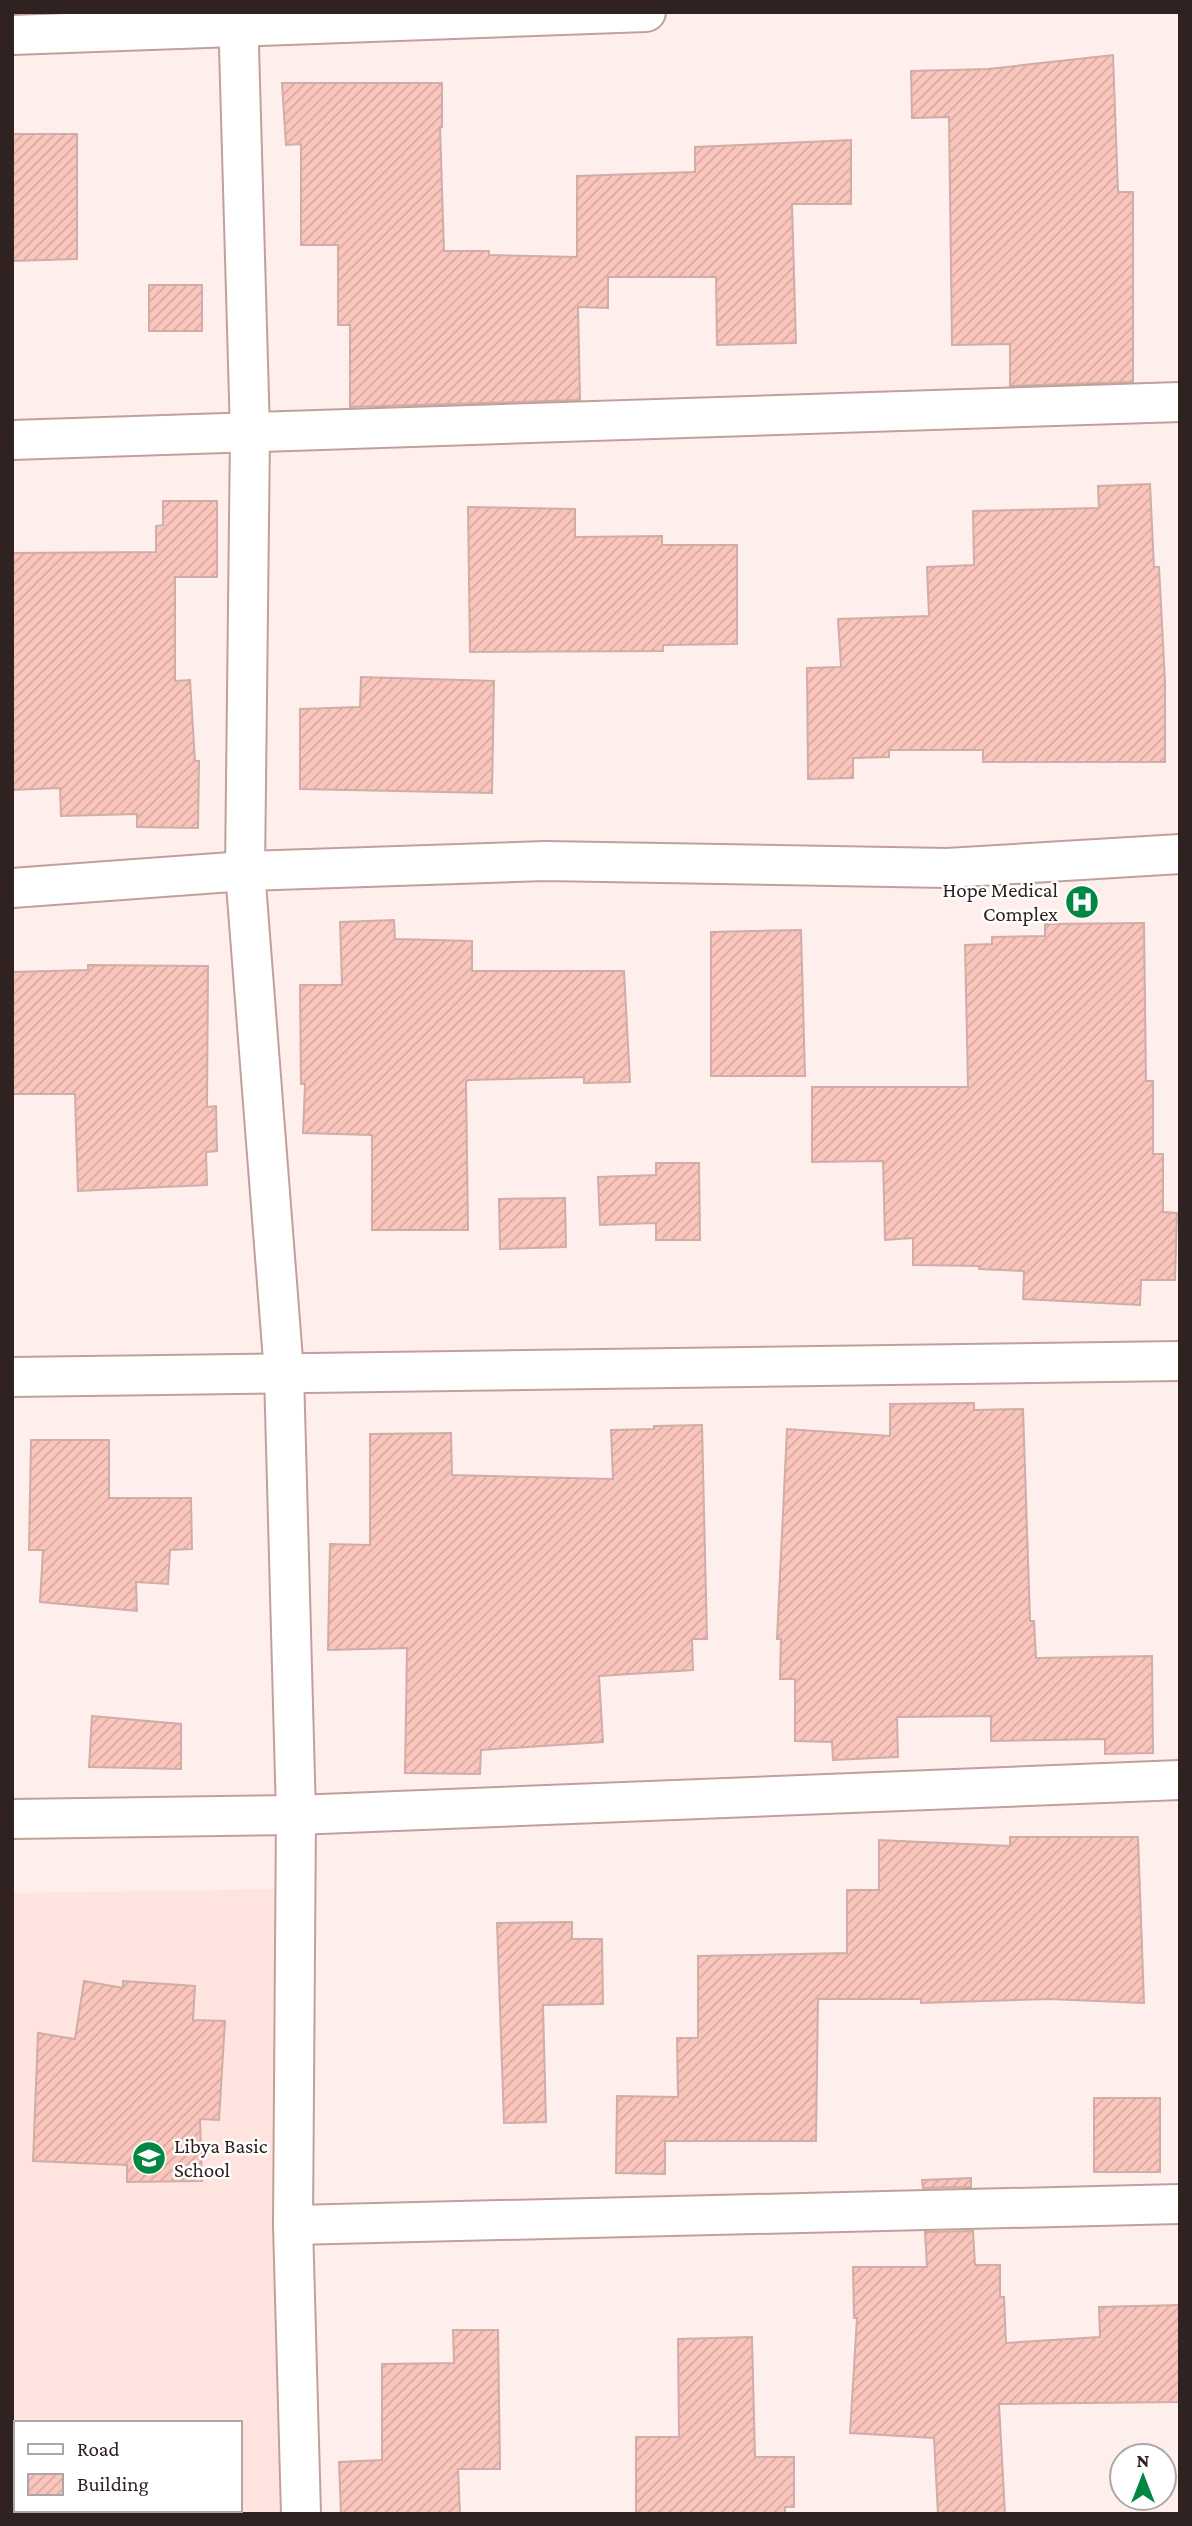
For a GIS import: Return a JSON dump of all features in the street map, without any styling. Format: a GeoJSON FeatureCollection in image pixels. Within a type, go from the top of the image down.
{"type":"FeatureCollection","features":[{"type":"Feature","properties":{"kind":"street"},"geometry":{"type":"LineString","coordinates":[[12,35],[238,20],[646,12]]}},
{"type":"Feature","properties":{"kind":"street"},"geometry":{"type":"LineString","coordinates":[[238,20],[250,433],[244,871],[284,1373],[296,1815],[293,2225],[301,2514]]}},
{"type":"Feature","properties":{"kind":"street"},"geometry":{"type":"LineString","coordinates":[[12,440],[1180,402]]}},
{"type":"Feature","properties":{"kind":"street"},"geometry":{"type":"LineString","coordinates":[[12,888],[244,871],[545,861],[947,868],[1180,855]]}},
{"type":"Feature","properties":{"kind":"street"},"geometry":{"type":"LineString","coordinates":[[12,1377],[1180,1361]]}},
{"type":"Feature","properties":{"kind":"street"},"geometry":{"type":"LineString","coordinates":[[12,1819],[296,1815],[1180,1780]]}},
{"type":"Feature","properties":{"kind":"street"},"geometry":{"type":"LineString","coordinates":[[293,2225],[1180,2204]]}},
{"type":"Feature","properties":{"kind":"shaded area","name":"Libya Basic School"},"geometry":{"type":"Polygon","coordinates":[[[282,1889],[290,2514],[12,2514],[12,1893],[282,1889]]]}},
{"type":"Feature","properties":{"kind":"building"},"geometry":{"type":"Polygon","coordinates":[[[1113,55],[1118,192],[1133,192],[1133,382],[1010,386],[1010,344],[952,345],[949,117],[912,118],[911,71],[988,69],[1113,55]]]}},
{"type":"Feature","properties":{"kind":"building"},"geometry":{"type":"Polygon","coordinates":[[[282,83],[442,83],[440,127],[444,251],[577,257],[577,176],[695,172],[695,147],[851,140],[851,204],[792,204],[796,343],[717,345],[716,277],[608,277],[608,308],[578,307],[580,400],[350,407],[350,325],[338,325],[338,245],[301,245],[301,144],[286,145],[282,83]]]}},
{"type":"Feature","properties":{"kind":"building"},"geometry":{"type":"Polygon","coordinates":[[[12,134],[77,134],[77,259],[12,261],[12,134]]]}},
{"type":"Feature","properties":{"kind":"building"},"geometry":{"type":"Polygon","coordinates":[[[149,285],[202,285],[202,331],[149,331],[149,285]]]}},
{"type":"Feature","properties":{"kind":"building"},"geometry":{"type":"Polygon","coordinates":[[[1150,484],[1154,567],[1159,567],[1165,682],[1165,762],[983,762],[983,750],[889,750],[889,757],[853,758],[853,778],[808,779],[807,668],[841,667],[838,619],[929,616],[927,567],[974,565],[973,511],[1099,508],[1098,486],[1150,484]]]}},
{"type":"Feature","properties":{"kind":"building"},"geometry":{"type":"Polygon","coordinates":[[[163,501],[217,501],[217,577],[175,577],[175,681],[190,680],[195,761],[199,761],[198,828],[137,827],[137,814],[61,816],[60,788],[12,790],[12,553],[156,552],[156,526],[163,525],[163,501]]]}},
{"type":"Feature","properties":{"kind":"building"},"geometry":{"type":"Polygon","coordinates":[[[468,507],[575,509],[575,537],[662,536],[662,545],[737,545],[737,644],[663,645],[663,651],[470,652],[468,507]]]}},
{"type":"Feature","properties":{"kind":"building"},"geometry":{"type":"Polygon","coordinates":[[[361,677],[494,681],[492,793],[300,789],[300,709],[360,707],[361,677]]]}},
{"type":"Feature","properties":{"kind":"building"},"geometry":{"type":"Polygon","coordinates":[[[394,920],[395,939],[472,941],[472,971],[624,971],[630,1082],[584,1083],[584,1077],[466,1082],[468,1230],[372,1230],[372,1135],[303,1133],[305,1084],[301,1084],[300,985],[342,985],[340,922],[394,920]]]}},
{"type":"Feature","properties":{"kind":"building"},"geometry":{"type":"Polygon","coordinates":[[[1144,923],[1146,1081],[1153,1081],[1153,1154],[1163,1154],[1163,1212],[1177,1213],[1175,1280],[1141,1280],[1140,1305],[1023,1299],[1024,1271],[979,1269],[979,1266],[913,1265],[913,1238],[885,1240],[883,1161],[812,1162],[812,1087],[968,1087],[965,945],[992,944],[992,937],[1045,936],[1045,924],[1144,923]]]}},
{"type":"Feature","properties":{"kind":"building"},"geometry":{"type":"Polygon","coordinates":[[[801,930],[805,1076],[711,1076],[711,932],[801,930]]]}},
{"type":"Feature","properties":{"kind":"building"},"geometry":{"type":"Polygon","coordinates":[[[88,965],[208,966],[207,1107],[216,1106],[217,1151],[206,1152],[207,1185],[78,1191],[75,1094],[12,1094],[12,972],[88,970],[88,965]]]}},
{"type":"Feature","properties":{"kind":"building"},"geometry":{"type":"Polygon","coordinates":[[[656,1163],[699,1163],[700,1240],[656,1240],[656,1223],[600,1225],[598,1177],[656,1175],[656,1163]]]}},
{"type":"Feature","properties":{"kind":"building"},"geometry":{"type":"Polygon","coordinates":[[[565,1198],[566,1247],[500,1249],[499,1199],[565,1198]]]}},
{"type":"Feature","properties":{"kind":"building"},"geometry":{"type":"Polygon","coordinates":[[[974,1403],[974,1410],[1023,1409],[1030,1621],[1034,1621],[1036,1658],[1152,1656],[1153,1753],[1105,1754],[1105,1739],[991,1741],[991,1716],[897,1717],[898,1757],[833,1760],[832,1742],[795,1741],[795,1679],[780,1679],[781,1639],[777,1639],[787,1429],[890,1436],[890,1404],[974,1403]]]}},
{"type":"Feature","properties":{"kind":"building"},"geometry":{"type":"Polygon","coordinates":[[[702,1425],[707,1639],[692,1639],[693,1670],[599,1676],[603,1742],[481,1750],[480,1774],[405,1773],[407,1648],[328,1650],[330,1544],[370,1545],[370,1434],[451,1433],[452,1475],[613,1479],[611,1430],[702,1425]]]}},
{"type":"Feature","properties":{"kind":"building"},"geometry":{"type":"Polygon","coordinates":[[[31,1440],[109,1440],[109,1498],[191,1498],[192,1549],[170,1550],[168,1584],[136,1582],[137,1611],[40,1602],[43,1550],[29,1550],[31,1440]]]}},
{"type":"Feature","properties":{"kind":"building"},"geometry":{"type":"Polygon","coordinates":[[[92,1716],[181,1724],[181,1769],[89,1767],[92,1716]]]}},
{"type":"Feature","properties":{"kind":"building"},"geometry":{"type":"Polygon","coordinates":[[[1010,1837],[1138,1837],[1144,2003],[1049,1999],[921,2003],[921,1999],[818,1999],[816,2141],[665,2141],[665,2174],[616,2173],[617,2096],[678,2097],[677,2038],[698,2038],[698,1956],[847,1953],[847,1890],[879,1890],[879,1840],[1010,1846],[1010,1837]]]}},
{"type":"Feature","properties":{"kind":"building"},"geometry":{"type":"Polygon","coordinates":[[[572,1922],[572,1939],[602,1939],[603,2004],[543,2005],[546,2122],[504,2123],[497,1923],[572,1922]]]}},
{"type":"Feature","properties":{"kind":"building"},"geometry":{"type":"Polygon","coordinates":[[[84,1981],[123,1988],[123,1981],[195,1986],[193,2020],[225,2021],[219,2120],[200,2119],[202,2181],[127,2182],[127,2165],[33,2161],[38,2033],[75,2039],[84,1981]]]}},
{"type":"Feature","properties":{"kind":"building"},"geometry":{"type":"Polygon","coordinates":[[[1094,2098],[1160,2098],[1160,2172],[1094,2172],[1094,2098]]]}},
{"type":"Feature","properties":{"kind":"building"},"geometry":{"type":"Polygon","coordinates":[[[971,2178],[971,2187],[923,2188],[922,2180],[971,2178]]]}},
{"type":"Feature","properties":{"kind":"building"},"geometry":{"type":"Polygon","coordinates":[[[973,2231],[975,2265],[1000,2265],[1000,2297],[1004,2297],[1006,2343],[1100,2337],[1099,2307],[1180,2305],[1180,2402],[999,2404],[1005,2514],[938,2514],[934,2438],[850,2433],[857,2318],[854,2318],[853,2267],[927,2267],[925,2232],[973,2231]]]}},
{"type":"Feature","properties":{"kind":"building"},"geometry":{"type":"Polygon","coordinates":[[[453,2330],[498,2330],[500,2469],[458,2469],[460,2514],[341,2514],[339,2462],[382,2460],[382,2364],[454,2363],[453,2330]]]}},
{"type":"Feature","properties":{"kind":"building"},"geometry":{"type":"Polygon","coordinates":[[[752,2337],[755,2457],[794,2457],[794,2507],[785,2507],[785,2514],[636,2514],[636,2437],[679,2437],[678,2339],[752,2337]]]}},
{"type":"Feature","properties":{"kind":"place","name":"Hope Medical Complex"},"geometry":{"type":"Point","coordinates":[1082,902]}},
{"type":"Feature","properties":{"kind":"place","name":"Libya Basic School"},"geometry":{"type":"Point","coordinates":[149,2158]}}]}
